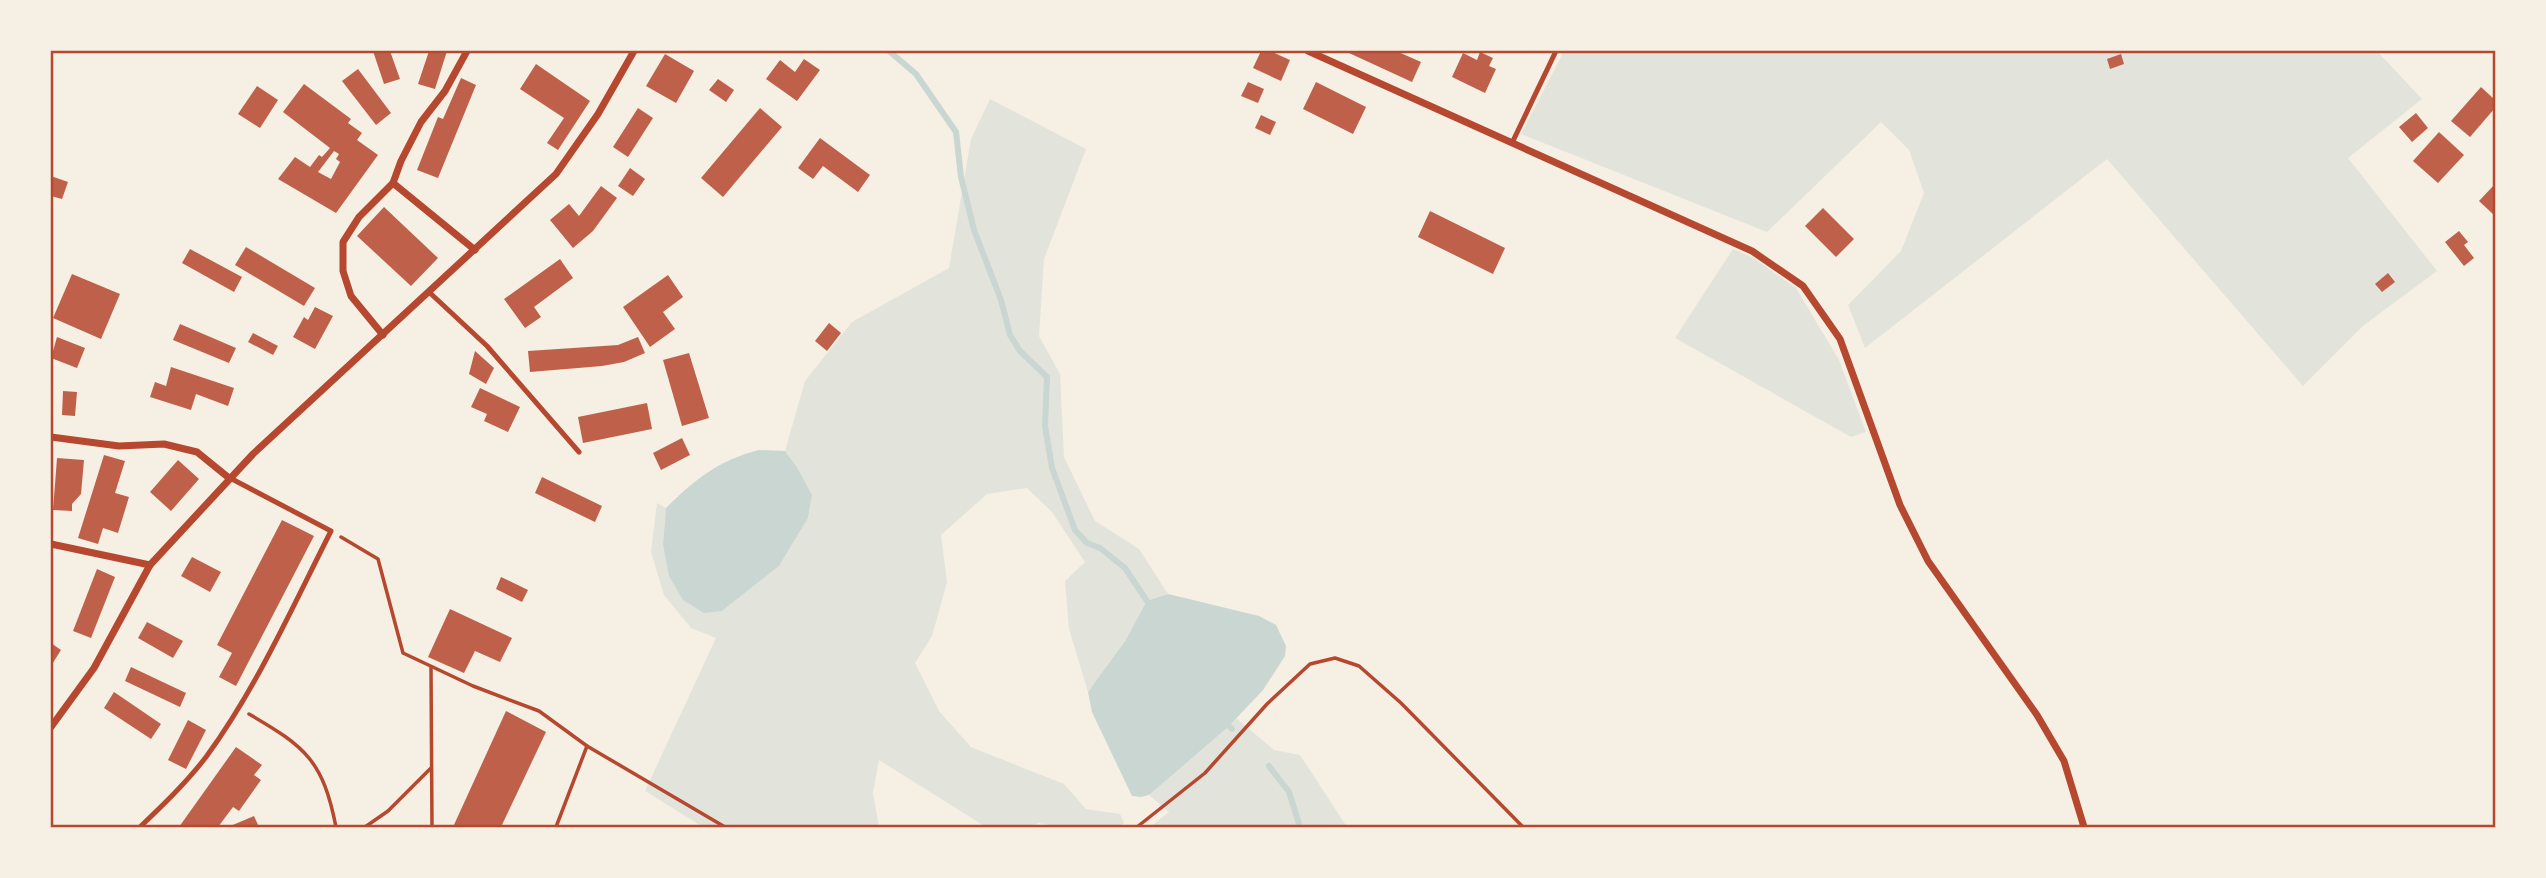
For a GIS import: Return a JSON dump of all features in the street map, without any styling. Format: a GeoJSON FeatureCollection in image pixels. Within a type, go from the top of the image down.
{"type":"FeatureCollection","features":[{"type":"Feature","properties":{"kind":"street"},"geometry":{"type":"LineString","coordinates":[[383,335],[351,296],[343,271],[343,242],[359,217],[393,183],[421,122],[445,91],[467,51]]}},
{"type":"Feature","properties":{"kind":"street"},"geometry":{"type":"LineString","coordinates":[[51,726],[94,668],[150,565],[229,478],[556,174],[598,114],[634,51]]}},
{"type":"Feature","properties":{"kind":"street"},"geometry":{"type":"LineString","coordinates":[[1308,51],[1752,251],[1803,286],[1840,339],[1900,505],[1923,550],[2044,727],[2064,761],[2084,827]]}},
{"type":"Feature","properties":{"kind":"street"},"geometry":{"type":"LineString","coordinates":[[393,183],[475,250]]}},
{"type":"Feature","properties":{"kind":"street"},"geometry":{"type":"LineString","coordinates":[[51,437],[119,446],[164,444],[186,449],[197,452],[229,478]]}},
{"type":"Feature","properties":{"kind":"street"},"geometry":{"type":"LineString","coordinates":[[51,544],[150,565]]}},
{"type":"Feature","properties":{"kind":"lane"},"geometry":{"type":"LineString","coordinates":[[1512,143],[1556,51]]}},
{"type":"Feature","properties":{"kind":"lane"},"geometry":{"type":"LineString","coordinates":[[429,292],[487,346],[579,452]]}},
{"type":"Feature","properties":{"kind":"lane"},"geometry":{"type":"LineString","coordinates":[[139,827],[177,792],[239,707],[331,531],[229,478]]}},
{"type":"Feature","properties":{"kind":"path"},"geometry":{"type":"LineString","coordinates":[[331,531],[378,559],[403,653],[473,686],[539,710],[587,746],[725,827]]}},
{"type":"Feature","properties":{"kind":"path"},"geometry":{"type":"LineString","coordinates":[[1138,827],[1205,773],[1267,704],[1310,664],[1335,657],[1359,666],[1401,703],[1523,827]]}},
{"type":"Feature","properties":{"kind":"path"},"geometry":{"type":"LineString","coordinates":[[431,667],[432,827]]}},
{"type":"Feature","properties":{"kind":"path"},"geometry":{"type":"LineString","coordinates":[[239,707],[285,734],[311,758],[330,795],[336,827]]}},
{"type":"Feature","properties":{"kind":"path"},"geometry":{"type":"LineString","coordinates":[[556,827],[587,746]]}},
{"type":"Feature","properties":{"kind":"path"},"geometry":{"type":"LineString","coordinates":[[365,827],[388,811],[432,768]]}},
{"type":"Feature","properties":{"kind":"shaded area"},"geometry":{"type":"Polygon","coordinates":[[[1564,51],[2377,51],[2422,99],[2348,158],[2437,271],[2364,325],[2303,386],[2107,159],[1865,348],[1848,305],[1901,251],[1924,193],[1909,150],[1881,122],[1767,232],[1521,134],[1564,51]]]}},
{"type":"Feature","properties":{"kind":"shaded area"},"geometry":{"type":"Polygon","coordinates":[[[990,99],[1086,149],[1044,259],[1039,336],[1060,374],[1064,457],[1095,521],[1139,549],[1168,594],[1147,602],[1125,641],[1088,692],[1069,629],[1065,581],[1085,562],[1052,512],[1027,488],[987,494],[941,535],[947,582],[932,636],[915,663],[939,711],[971,747],[1064,784],[1086,809],[1120,814],[1124,823],[1118,827],[1060,827],[1039,823],[1028,827],[986,827],[879,760],[873,793],[879,827],[703,827],[645,791],[716,638],[691,628],[664,595],[651,552],[657,503],[666,508],[663,544],[722,611],[779,566],[808,518],[812,495],[785,451],[805,381],[852,322],[949,268],[971,139],[990,99]]]}},
{"type":"Feature","properties":{"kind":"shaded area"},"geometry":{"type":"Polygon","coordinates":[[[1733,249],[1752,257],[1796,288],[1839,360],[1866,432],[1851,437],[1675,338],[1733,249]]]}},
{"type":"Feature","properties":{"kind":"shaded area"},"geometry":{"type":"Polygon","coordinates":[[[759,450],[785,451],[797,467],[812,495],[808,518],[779,566],[722,611],[704,613],[683,600],[669,576],[663,544],[666,508],[719,465],[759,450]]]}},
{"type":"Feature","properties":{"kind":"shaded area"},"geometry":{"type":"Polygon","coordinates":[[[1168,594],[1259,616],[1276,625],[1286,646],[1285,656],[1263,690],[1229,726],[1149,795],[1132,796],[1092,712],[1088,692],[1125,641],[1147,601],[1168,594]]]}},
{"type":"Feature","properties":{"kind":"shaded area"},"geometry":{"type":"Polygon","coordinates":[[[1236,718],[1274,750],[1300,755],[1347,827],[1150,827],[1169,812],[1149,795],[1236,718]]]}},
{"type":"Feature","properties":{"kind":"building"},"geometry":{"type":"Polygon","coordinates":[[[373,51],[390,51],[400,79],[384,84],[373,51]]]}},
{"type":"Feature","properties":{"kind":"building"},"geometry":{"type":"Polygon","coordinates":[[[429,51],[447,51],[435,89],[418,84],[429,51]]]}},
{"type":"Feature","properties":{"kind":"building"},"geometry":{"type":"Polygon","coordinates":[[[1261,51],[1270,51],[1290,60],[1281,81],[1253,68],[1261,51]]]}},
{"type":"Feature","properties":{"kind":"building"},"geometry":{"type":"Polygon","coordinates":[[[1396,51],[1421,62],[1412,82],[1349,53],[1396,51]]]}},
{"type":"Feature","properties":{"kind":"building"},"geometry":{"type":"Polygon","coordinates":[[[1480,52],[1493,58],[1489,66],[1496,69],[1485,93],[1452,77],[1463,53],[1477,60],[1480,52]]]}},
{"type":"Feature","properties":{"kind":"building"},"geometry":{"type":"Polygon","coordinates":[[[665,54],[694,71],[676,103],[646,86],[665,54]]]}},
{"type":"Feature","properties":{"kind":"building"},"geometry":{"type":"Polygon","coordinates":[[[2121,54],[2124,64],[2110,69],[2107,59],[2121,54]]]}},
{"type":"Feature","properties":{"kind":"building"},"geometry":{"type":"Polygon","coordinates":[[[804,59],[820,70],[797,101],[766,79],[780,60],[795,72],[804,59]]]}},
{"type":"Feature","properties":{"kind":"building"},"geometry":{"type":"Polygon","coordinates":[[[536,64],[590,101],[558,150],[547,143],[564,118],[520,89],[536,64]]]}},
{"type":"Feature","properties":{"kind":"building"},"geometry":{"type":"Polygon","coordinates":[[[358,69],[391,113],[376,125],[342,81],[358,69]]]}},
{"type":"Feature","properties":{"kind":"building"},"geometry":{"type":"Polygon","coordinates":[[[461,78],[476,85],[438,178],[417,170],[438,117],[443,119],[461,78]]]}},
{"type":"Feature","properties":{"kind":"building"},"geometry":{"type":"Polygon","coordinates":[[[718,79],[734,90],[726,102],[709,90],[718,79]]]}},
{"type":"Feature","properties":{"kind":"building"},"geometry":{"type":"Polygon","coordinates":[[[1248,82],[1264,89],[1258,103],[1241,96],[1248,82]]]}},
{"type":"Feature","properties":{"kind":"building"},"geometry":{"type":"Polygon","coordinates":[[[1316,82],[1366,107],[1353,134],[1303,109],[1316,82]]]}},
{"type":"Feature","properties":{"kind":"building"},"geometry":{"type":"Polygon","coordinates":[[[304,84],[351,119],[348,123],[362,133],[357,140],[378,155],[336,213],[278,179],[295,157],[310,167],[319,155],[322,157],[330,148],[283,112],[304,84]],[[334,151],[318,172],[331,179],[340,162],[336,159],[339,154],[334,151]]]}},
{"type":"Feature","properties":{"kind":"building"},"geometry":{"type":"Polygon","coordinates":[[[257,86],[278,100],[260,128],[238,114],[257,86]]]}},
{"type":"Feature","properties":{"kind":"building"},"geometry":{"type":"Polygon","coordinates":[[[2481,87],[2495,100],[2495,108],[2470,137],[2451,121],[2481,87]]]}},
{"type":"Feature","properties":{"kind":"building"},"geometry":{"type":"Polygon","coordinates":[[[638,108],[653,118],[628,157],[613,147],[638,108]]]}},
{"type":"Feature","properties":{"kind":"building"},"geometry":{"type":"Polygon","coordinates":[[[760,108],[782,127],[723,197],[701,178],[760,108]]]}},
{"type":"Feature","properties":{"kind":"building"},"geometry":{"type":"Polygon","coordinates":[[[2416,113],[2428,128],[2412,142],[2399,127],[2416,113]]]}},
{"type":"Feature","properties":{"kind":"building"},"geometry":{"type":"Polygon","coordinates":[[[1261,115],[1276,122],[1270,135],[1255,128],[1261,115]]]}},
{"type":"Feature","properties":{"kind":"building"},"geometry":{"type":"Polygon","coordinates":[[[2439,132],[2464,155],[2438,183],[2413,161],[2439,132]]]}},
{"type":"Feature","properties":{"kind":"building"},"geometry":{"type":"Polygon","coordinates":[[[820,138],[870,175],[858,192],[823,166],[813,179],[798,168],[820,138]]]}},
{"type":"Feature","properties":{"kind":"building"},"geometry":{"type":"Polygon","coordinates":[[[630,168],[645,179],[633,196],[618,186],[630,168]]]}},
{"type":"Feature","properties":{"kind":"building"},"geometry":{"type":"Polygon","coordinates":[[[51,176],[68,182],[62,199],[51,196],[51,176]]]}},
{"type":"Feature","properties":{"kind":"building"},"geometry":{"type":"Polygon","coordinates":[[[2495,184],[2495,216],[2479,201],[2495,184]]]}},
{"type":"Feature","properties":{"kind":"building"},"geometry":{"type":"Polygon","coordinates":[[[601,186],[617,198],[593,231],[573,248],[550,220],[569,204],[579,216],[601,186]]]}},
{"type":"Feature","properties":{"kind":"building"},"geometry":{"type":"Polygon","coordinates":[[[384,207],[438,258],[411,286],[357,236],[384,207]]]}},
{"type":"Feature","properties":{"kind":"building"},"geometry":{"type":"Polygon","coordinates":[[[1823,208],[1854,239],[1836,257],[1805,226],[1823,208]]]}},
{"type":"Feature","properties":{"kind":"building"},"geometry":{"type":"Polygon","coordinates":[[[1430,211],[1505,248],[1493,274],[1418,237],[1430,211]]]}},
{"type":"Feature","properties":{"kind":"building"},"geometry":{"type":"Polygon","coordinates":[[[2459,231],[2468,242],[2464,245],[2474,258],[2464,266],[2445,242],[2459,231]]]}},
{"type":"Feature","properties":{"kind":"building"},"geometry":{"type":"Polygon","coordinates":[[[246,247],[315,288],[304,306],[235,265],[246,247]]]}},
{"type":"Feature","properties":{"kind":"building"},"geometry":{"type":"Polygon","coordinates":[[[190,249],[242,277],[234,292],[182,263],[190,249]]]}},
{"type":"Feature","properties":{"kind":"building"},"geometry":{"type":"Polygon","coordinates":[[[560,259],[573,278],[534,307],[541,317],[525,328],[504,299],[560,259]]]}},
{"type":"Feature","properties":{"kind":"building"},"geometry":{"type":"Polygon","coordinates":[[[2388,273],[2395,282],[2382,292],[2375,284],[2388,273]]]}},
{"type":"Feature","properties":{"kind":"building"},"geometry":{"type":"Polygon","coordinates":[[[72,274],[120,294],[101,339],[53,318],[72,274]]]}},
{"type":"Feature","properties":{"kind":"building"},"geometry":{"type":"Polygon","coordinates":[[[668,275],[683,297],[663,312],[675,329],[650,347],[623,307],[668,275]]]}},
{"type":"Feature","properties":{"kind":"building"},"geometry":{"type":"Polygon","coordinates":[[[315,307],[333,316],[315,349],[293,337],[304,317],[308,320],[315,307]]]}},
{"type":"Feature","properties":{"kind":"building"},"geometry":{"type":"Polygon","coordinates":[[[829,323],[841,333],[827,351],[815,341],[829,323]]]}},
{"type":"Feature","properties":{"kind":"building"},"geometry":{"type":"Polygon","coordinates":[[[180,324],[236,348],[229,363],[173,340],[180,324]]]}},
{"type":"Feature","properties":{"kind":"building"},"geometry":{"type":"Polygon","coordinates":[[[253,333],[278,346],[273,355],[248,342],[253,333]]]}},
{"type":"Feature","properties":{"kind":"building"},"geometry":{"type":"Polygon","coordinates":[[[57,337],[85,348],[77,368],[51,358],[57,337]]]}},
{"type":"Feature","properties":{"kind":"building"},"geometry":{"type":"Polygon","coordinates":[[[638,337],[645,353],[624,362],[530,372],[528,351],[618,345],[638,337]]]}},
{"type":"Feature","properties":{"kind":"building"},"geometry":{"type":"Polygon","coordinates":[[[475,351],[494,368],[486,384],[469,374],[475,351]]]}},
{"type":"Feature","properties":{"kind":"building"},"geometry":{"type":"Polygon","coordinates":[[[689,353],[709,418],[682,426],[663,360],[689,353]]]}},
{"type":"Feature","properties":{"kind":"building"},"geometry":{"type":"Polygon","coordinates":[[[171,367],[234,388],[228,406],[196,394],[191,410],[150,397],[155,382],[166,386],[171,367]]]}},
{"type":"Feature","properties":{"kind":"building"},"geometry":{"type":"Polygon","coordinates":[[[480,388],[520,407],[508,432],[484,421],[487,414],[471,407],[480,388]]]}},
{"type":"Feature","properties":{"kind":"building"},"geometry":{"type":"Polygon","coordinates":[[[63,391],[77,392],[75,416],[62,415],[63,391]]]}},
{"type":"Feature","properties":{"kind":"building"},"geometry":{"type":"Polygon","coordinates":[[[647,403],[652,429],[583,443],[578,417],[647,403]]]}},
{"type":"Feature","properties":{"kind":"building"},"geometry":{"type":"Polygon","coordinates":[[[682,438],[690,455],[661,470],[653,453],[682,438]]]}},
{"type":"Feature","properties":{"kind":"building"},"geometry":{"type":"Polygon","coordinates":[[[104,455],[125,461],[115,493],[129,497],[118,533],[103,528],[98,544],[78,538],[104,455]]]}},
{"type":"Feature","properties":{"kind":"building"},"geometry":{"type":"Polygon","coordinates":[[[57,458],[84,460],[81,494],[72,504],[72,511],[53,510],[57,458]]]}},
{"type":"Feature","properties":{"kind":"building"},"geometry":{"type":"Polygon","coordinates":[[[178,460],[199,479],[171,511],[150,492],[178,460]]]}},
{"type":"Feature","properties":{"kind":"building"},"geometry":{"type":"Polygon","coordinates":[[[542,477],[602,506],[595,522],[535,493],[542,477]]]}},
{"type":"Feature","properties":{"kind":"building"},"geometry":{"type":"Polygon","coordinates":[[[282,520],[314,536],[236,686],[219,677],[232,653],[217,645],[282,520]]]}},
{"type":"Feature","properties":{"kind":"building"},"geometry":{"type":"Polygon","coordinates":[[[192,557],[221,572],[210,592],[181,576],[192,557]]]}},
{"type":"Feature","properties":{"kind":"building"},"geometry":{"type":"Polygon","coordinates":[[[97,569],[115,577],[91,638],[73,631],[97,569]]]}},
{"type":"Feature","properties":{"kind":"building"},"geometry":{"type":"Polygon","coordinates":[[[501,577],[528,590],[522,602],[496,589],[501,577]]]}},
{"type":"Feature","properties":{"kind":"building"},"geometry":{"type":"Polygon","coordinates":[[[450,609],[512,638],[500,662],[475,651],[464,673],[428,657],[450,609]]]}},
{"type":"Feature","properties":{"kind":"building"},"geometry":{"type":"Polygon","coordinates":[[[147,622],[183,641],[173,658],[138,638],[147,622]]]}},
{"type":"Feature","properties":{"kind":"building"},"geometry":{"type":"Polygon","coordinates":[[[51,643],[61,650],[51,666],[51,643]]]}},
{"type":"Feature","properties":{"kind":"building"},"geometry":{"type":"Polygon","coordinates":[[[131,667],[186,693],[180,707],[125,681],[131,667]]]}},
{"type":"Feature","properties":{"kind":"building"},"geometry":{"type":"Polygon","coordinates":[[[114,692],[161,724],[151,739],[104,708],[114,692]]]}},
{"type":"Feature","properties":{"kind":"building"},"geometry":{"type":"Polygon","coordinates":[[[506,711],[546,732],[501,827],[453,827],[506,711]]]}},
{"type":"Feature","properties":{"kind":"building"},"geometry":{"type":"Polygon","coordinates":[[[188,720],[206,730],[186,769],[168,760],[188,720]]]}},
{"type":"Feature","properties":{"kind":"building"},"geometry":{"type":"Polygon","coordinates":[[[236,747],[262,765],[254,775],[261,780],[239,811],[233,807],[218,827],[179,827],[236,747]]]}},
{"type":"Feature","properties":{"kind":"building"},"geometry":{"type":"Polygon","coordinates":[[[254,816],[259,827],[228,827],[254,816]]]}},
{"type":"Feature","properties":{"kind":"waterway"},"geometry":{"type":"LineString","coordinates":[[889,51],[916,74],[956,132],[961,177],[974,230],[1001,300],[1010,335],[1020,351],[1047,377],[1045,426],[1052,468],[1075,530],[1087,543],[1100,548],[1125,568],[1147,601]]}},
{"type":"Feature","properties":{"kind":"waterway"},"geometry":{"type":"LineString","coordinates":[[1229,726],[1232,729]]}},
{"type":"Feature","properties":{"kind":"waterway"},"geometry":{"type":"LineString","coordinates":[[1269,766],[1289,792],[1300,827]]}}]}
